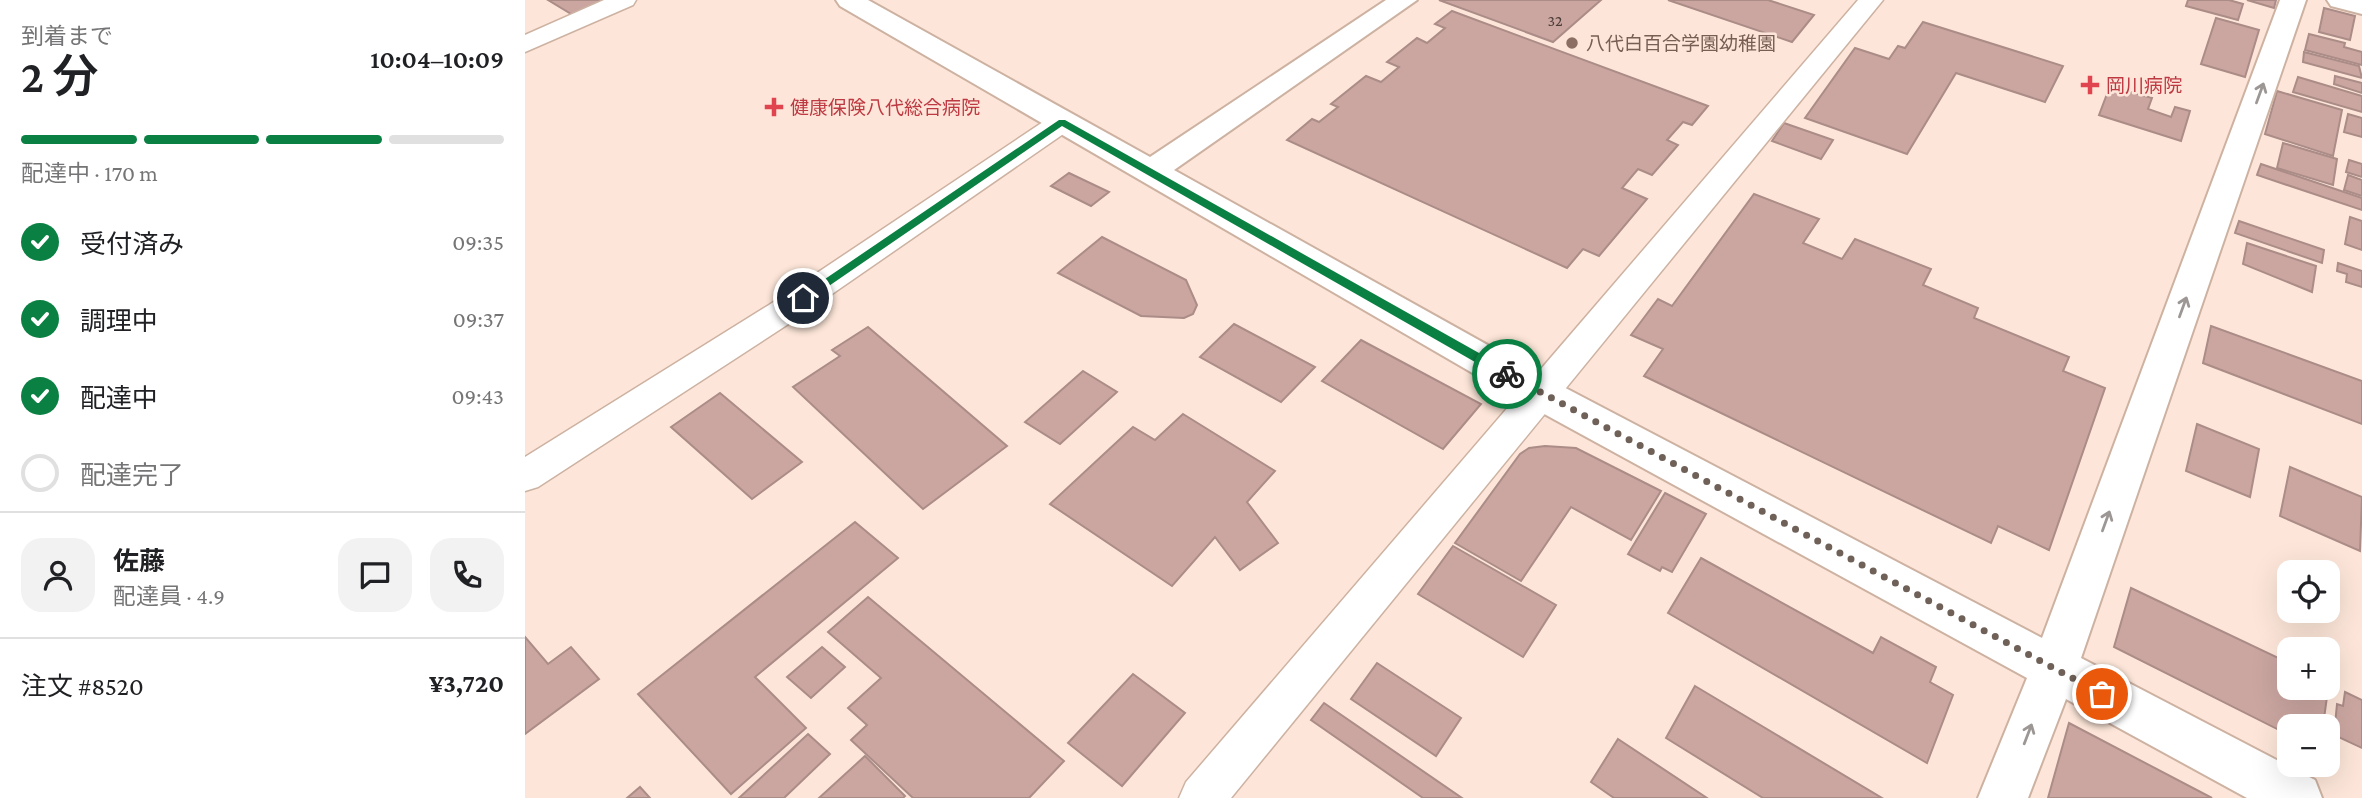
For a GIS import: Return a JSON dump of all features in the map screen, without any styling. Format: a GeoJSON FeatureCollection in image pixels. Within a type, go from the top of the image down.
{"type":"FeatureCollection","features":[{"type":"Feature","properties":{"kind":"street"},"geometry":{"type":"LineString","coordinates":[[525,44],[624,0]]}},
{"type":"Feature","properties":{"kind":"street"},"geometry":{"type":"LineString","coordinates":[[849,0],[1540,393],[2297,798]]}},
{"type":"Feature","properties":{"kind":"street"},"geometry":{"type":"LineString","coordinates":[[1151,171],[1404,0]]}},
{"type":"Feature","properties":{"kind":"street"},"geometry":{"type":"LineString","coordinates":[[1202,798],[1871,0]]}},
{"type":"Feature","properties":{"kind":"street"},"geometry":{"type":"LineString","coordinates":[[2003,798],[2054,668],[2293,0]]}},
{"type":"Feature","properties":{"kind":"street"},"geometry":{"type":"LineString","coordinates":[[2340,0],[2362,6]]}},
{"type":"Feature","properties":{"kind":"street"},"geometry":{"type":"LineString","coordinates":[[525,476],[781,313],[1062,122]]}},
{"type":"Feature","properties":{"kind":"building"},"geometry":{"type":"Polygon","coordinates":[[[548,0],[615,0],[576,17],[548,0]]]}},
{"type":"Feature","properties":{"kind":"building"},"geometry":{"type":"Polygon","coordinates":[[[1439,0],[1601,0],[1553,42],[1439,0]]]}},
{"type":"Feature","properties":{"kind":"building"},"geometry":{"type":"Polygon","coordinates":[[[1668,0],[1768,0],[1814,15],[1792,42],[1668,0]]]}},
{"type":"Feature","properties":{"kind":"building"},"geometry":{"type":"Polygon","coordinates":[[[2188,0],[2229,0],[2243,4],[2238,20],[2186,6],[2188,0]]]}},
{"type":"Feature","properties":{"kind":"building"},"geometry":{"type":"Polygon","coordinates":[[[2247,0],[2276,0],[2274,8],[2247,0]]]}},
{"type":"Feature","properties":{"kind":"building"},"geometry":{"type":"Polygon","coordinates":[[[2324,8],[2355,16],[2350,40],[2319,32],[2324,8]]]}},
{"type":"Feature","properties":{"kind":"building"},"geometry":{"type":"Polygon","coordinates":[[[1452,11],[1708,106],[1692,125],[1683,122],[1667,140],[1678,145],[1652,175],[1638,169],[1622,188],[1647,199],[1599,256],[1583,249],[1567,268],[1287,140],[1312,119],[1319,122],[1338,107],[1331,104],[1366,76],[1381,82],[1399,67],[1387,62],[1417,38],[1427,43],[1445,28],[1435,24],[1452,11]]]}},
{"type":"Feature","properties":{"kind":"building"},"geometry":{"type":"Polygon","coordinates":[[[2216,18],[2259,30],[2245,77],[2201,64],[2216,18]]]}},
{"type":"Feature","properties":{"kind":"building"},"geometry":{"type":"Polygon","coordinates":[[[1923,22],[2063,66],[2045,102],[1956,73],[1907,154],[1805,118],[1855,48],[1889,59],[1898,46],[1905,48],[1923,22]]]}},
{"type":"Feature","properties":{"kind":"building"},"geometry":{"type":"Polygon","coordinates":[[[2309,34],[2345,43],[2344,47],[2362,52],[2362,65],[2305,50],[2309,34]]]}},
{"type":"Feature","properties":{"kind":"building"},"geometry":{"type":"Polygon","coordinates":[[[2304,52],[2359,66],[2362,78],[2303,62],[2304,52]]]}},
{"type":"Feature","properties":{"kind":"building"},"geometry":{"type":"Polygon","coordinates":[[[2335,76],[2362,83],[2362,93],[2334,84],[2335,76]]]}},
{"type":"Feature","properties":{"kind":"building"},"geometry":{"type":"Polygon","coordinates":[[[2298,77],[2362,96],[2362,112],[2293,92],[2298,77]]]}},
{"type":"Feature","properties":{"kind":"building"},"geometry":{"type":"Polygon","coordinates":[[[2110,86],[2152,98],[2148,109],[2171,117],[2175,107],[2190,111],[2181,141],[2099,115],[2110,86]]]}},
{"type":"Feature","properties":{"kind":"building"},"geometry":{"type":"Polygon","coordinates":[[[2277,91],[2342,110],[2333,156],[2265,134],[2277,91]]]}},
{"type":"Feature","properties":{"kind":"building"},"geometry":{"type":"Polygon","coordinates":[[[2348,114],[2362,118],[2362,137],[2344,132],[2348,114]]]}},
{"type":"Feature","properties":{"kind":"building"},"geometry":{"type":"Polygon","coordinates":[[[1784,123],[1833,140],[1821,159],[1772,141],[1784,123]]]}},
{"type":"Feature","properties":{"kind":"building"},"geometry":{"type":"Polygon","coordinates":[[[2283,143],[2337,159],[2333,185],[2277,168],[2283,143]]]}},
{"type":"Feature","properties":{"kind":"building"},"geometry":{"type":"Polygon","coordinates":[[[2349,160],[2362,164],[2362,177],[2346,172],[2349,160]]]}},
{"type":"Feature","properties":{"kind":"building"},"geometry":{"type":"Polygon","coordinates":[[[2261,164],[2362,198],[2362,210],[2257,175],[2261,164]]]}},
{"type":"Feature","properties":{"kind":"building"},"geometry":{"type":"Polygon","coordinates":[[[1069,173],[1109,192],[1091,206],[1051,186],[1069,173]]]}},
{"type":"Feature","properties":{"kind":"building"},"geometry":{"type":"Polygon","coordinates":[[[2348,175],[2362,180],[2362,196],[2344,190],[2348,175]]]}},
{"type":"Feature","properties":{"kind":"building"},"geometry":{"type":"Polygon","coordinates":[[[1754,194],[1819,219],[1803,243],[1842,259],[1855,239],[1931,269],[1923,285],[1978,308],[1974,318],[2069,357],[2063,371],[2105,388],[2049,550],[1998,526],[1991,543],[1644,376],[1663,349],[1631,335],[1658,299],[1672,306],[1754,194]]]}},
{"type":"Feature","properties":{"kind":"building"},"geometry":{"type":"Polygon","coordinates":[[[2350,217],[2362,221],[2362,250],[2345,244],[2350,217]]]}},
{"type":"Feature","properties":{"kind":"building"},"geometry":{"type":"Polygon","coordinates":[[[2239,221],[2324,250],[2322,263],[2235,233],[2239,221]]]}},
{"type":"Feature","properties":{"kind":"building"},"geometry":{"type":"Polygon","coordinates":[[[1102,237],[1186,280],[1197,305],[1193,314],[1184,318],[1141,316],[1058,273],[1102,237]]]}},
{"type":"Feature","properties":{"kind":"building"},"geometry":{"type":"Polygon","coordinates":[[[2247,243],[2316,266],[2312,292],[2243,264],[2247,243]]]}},
{"type":"Feature","properties":{"kind":"building"},"geometry":{"type":"Polygon","coordinates":[[[2338,263],[2362,271],[2362,287],[2346,282],[2347,274],[2337,271],[2338,263]]]}},
{"type":"Feature","properties":{"kind":"building"},"geometry":{"type":"Polygon","coordinates":[[[1234,324],[1315,367],[1281,402],[1200,357],[1234,324]]]}},
{"type":"Feature","properties":{"kind":"building"},"geometry":{"type":"Polygon","coordinates":[[[2211,326],[2362,381],[2362,424],[2203,363],[2211,326]]]}},
{"type":"Feature","properties":{"kind":"building"},"geometry":{"type":"Polygon","coordinates":[[[868,327],[1007,446],[923,509],[793,387],[840,356],[832,350],[868,327]]]}},
{"type":"Feature","properties":{"kind":"building"},"geometry":{"type":"Polygon","coordinates":[[[1361,340],[1481,404],[1443,449],[1322,381],[1361,340]]]}},
{"type":"Feature","properties":{"kind":"building"},"geometry":{"type":"Polygon","coordinates":[[[1083,371],[1117,392],[1060,444],[1025,422],[1083,371]]]}},
{"type":"Feature","properties":{"kind":"building"},"geometry":{"type":"Polygon","coordinates":[[[720,393],[802,462],[752,499],[671,427],[720,393]]]}},
{"type":"Feature","properties":{"kind":"building"},"geometry":{"type":"Polygon","coordinates":[[[1183,414],[1275,471],[1247,502],[1278,543],[1240,570],[1215,537],[1172,586],[1050,504],[1133,427],[1155,440],[1183,414]]]}},
{"type":"Feature","properties":{"kind":"building"},"geometry":{"type":"Polygon","coordinates":[[[2197,424],[2259,449],[2250,497],[2186,471],[2197,424]]]}},
{"type":"Feature","properties":{"kind":"building"},"geometry":{"type":"Polygon","coordinates":[[[1529,448],[1576,448],[1661,491],[1631,540],[1571,507],[1521,581],[1455,543],[1520,454],[1529,448]]]}},
{"type":"Feature","properties":{"kind":"building"},"geometry":{"type":"Polygon","coordinates":[[[2290,467],[2362,497],[2360,551],[2280,516],[2290,467]]]}},
{"type":"Feature","properties":{"kind":"building"},"geometry":{"type":"Polygon","coordinates":[[[1665,493],[1706,514],[1672,572],[1662,567],[1660,571],[1628,554],[1665,493]]]}},
{"type":"Feature","properties":{"kind":"building"},"geometry":{"type":"Polygon","coordinates":[[[855,522],[898,558],[755,677],[806,728],[731,794],[638,694],[855,522]]]}},
{"type":"Feature","properties":{"kind":"building"},"geometry":{"type":"Polygon","coordinates":[[[1453,546],[1556,605],[1523,657],[1418,594],[1453,546]]]}},
{"type":"Feature","properties":{"kind":"building"},"geometry":{"type":"Polygon","coordinates":[[[1701,558],[1873,653],[1881,637],[1936,667],[1930,682],[1953,695],[1927,763],[1668,613],[1701,558]]]}},
{"type":"Feature","properties":{"kind":"building"},"geometry":{"type":"Polygon","coordinates":[[[2131,588],[2277,657],[2277,700],[2327,700],[2325,714],[2277,714],[2277,729],[2114,647],[2131,588]]]}},
{"type":"Feature","properties":{"kind":"building"},"geometry":{"type":"Polygon","coordinates":[[[868,597],[1064,761],[1029,798],[913,798],[851,740],[867,725],[848,708],[881,678],[828,632],[868,597]]]}},
{"type":"Feature","properties":{"kind":"building"},"geometry":{"type":"Polygon","coordinates":[[[525,637],[548,664],[571,647],[599,679],[525,734],[525,637]]]}},
{"type":"Feature","properties":{"kind":"building"},"geometry":{"type":"Polygon","coordinates":[[[822,647],[845,667],[811,698],[787,677],[822,647]]]}},
{"type":"Feature","properties":{"kind":"building"},"geometry":{"type":"Polygon","coordinates":[[[1377,663],[1461,718],[1436,756],[1351,699],[1377,663]]]}},
{"type":"Feature","properties":{"kind":"building"},"geometry":{"type":"Polygon","coordinates":[[[1133,674],[1185,713],[1122,786],[1068,743],[1133,674]]]}},
{"type":"Feature","properties":{"kind":"building"},"geometry":{"type":"Polygon","coordinates":[[[1695,686],[1882,798],[1763,798],[1666,738],[1695,686]]]}},
{"type":"Feature","properties":{"kind":"building"},"geometry":{"type":"Polygon","coordinates":[[[2345,692],[2362,700],[2362,748],[2340,738],[2340,714],[2336,714],[2337,704],[2343,706],[2345,692]]]}},
{"type":"Feature","properties":{"kind":"building"},"geometry":{"type":"Polygon","coordinates":[[[1324,703],[1462,798],[1423,798],[1311,720],[1324,703]]]}},
{"type":"Feature","properties":{"kind":"building"},"geometry":{"type":"Polygon","coordinates":[[[2069,723],[2212,798],[2048,798],[2069,723]]]}},
{"type":"Feature","properties":{"kind":"building"},"geometry":{"type":"Polygon","coordinates":[[[808,734],[830,754],[784,798],[739,798],[808,734]]]}},
{"type":"Feature","properties":{"kind":"building"},"geometry":{"type":"Polygon","coordinates":[[[1618,739],[1707,798],[1614,798],[1591,782],[1618,739]]]}},
{"type":"Feature","properties":{"kind":"building"},"geometry":{"type":"Polygon","coordinates":[[[865,756],[905,796],[903,798],[819,798],[865,756]]]}},
{"type":"Feature","properties":{"kind":"building"},"geometry":{"type":"Polygon","coordinates":[[[640,787],[650,798],[627,798],[640,787]]]}},
{"type":"Feature","properties":{"kind":"way so far"},"geometry":{"type":"LineString","coordinates":[[1507,374],[2102,694]]}},
{"type":"Feature","properties":{"kind":"place","name":"八代白百合学園幼稚園"},"geometry":{"type":"Point","coordinates":[1572,43]}},
{"type":"Feature","properties":{"kind":"place","name":"岡川病院"},"geometry":{"type":"Point","coordinates":[2090,85]}},
{"type":"Feature","properties":{"kind":"place","name":"健康保険八代総合病院"},"geometry":{"type":"Point","coordinates":[774,107]}},
{"type":"Feature","properties":{"kind":"route"},"geometry":{"type":"LineString","coordinates":[[803,298],[1062,122],[1507,374]]}}]}
